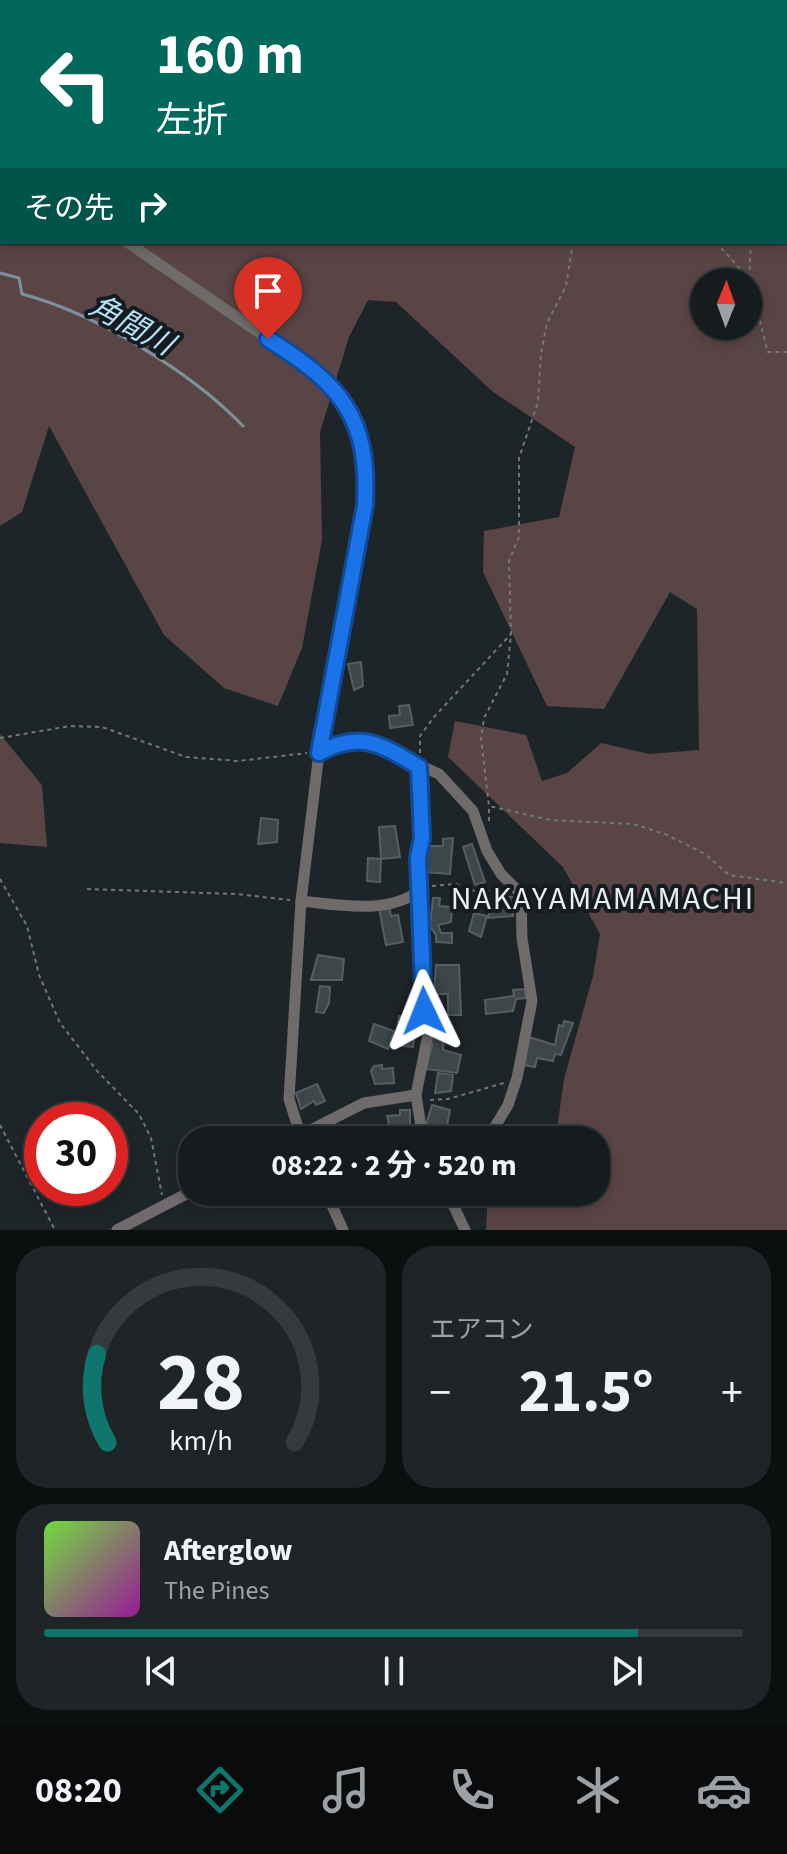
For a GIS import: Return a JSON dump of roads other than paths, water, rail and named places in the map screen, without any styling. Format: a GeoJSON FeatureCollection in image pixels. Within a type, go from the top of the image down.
{"type":"FeatureCollection","features":[{"type":"Feature","properties":{"kind":"street"},"geometry":{"type":"LineString","coordinates":[[130,244],[318,373],[336,391],[355,419],[366,474],[365,505],[319,753],[301,901],[289,1099],[295,1126]]}},
{"type":"Feature","properties":{"kind":"street"},"geometry":{"type":"LineString","coordinates":[[319,753],[336,743],[364,740],[439,774],[473,811],[487,851],[501,874],[521,894],[522,938],[532,1001],[517,1078],[508,1105],[495,1126]]}},
{"type":"Feature","properties":{"kind":"street"},"geometry":{"type":"LineString","coordinates":[[419,767],[424,1011],[431,1019],[416,1098],[421,1126]]}},
{"type":"Feature","properties":{"kind":"street"},"geometry":{"type":"LineString","coordinates":[[301,901],[362,907],[409,899],[420,890]]}},
{"type":"Feature","properties":{"kind":"street"},"geometry":{"type":"LineString","coordinates":[[322,1126],[364,1103],[416,1098]]}},
{"type":"Feature","properties":{"kind":"street"},"geometry":{"type":"LineString","coordinates":[[117,1230],[178,1198]]}},
{"type":"Feature","properties":{"kind":"street"},"geometry":{"type":"LineString","coordinates":[[332,1206],[343,1230]]}},
{"type":"Feature","properties":{"kind":"street"},"geometry":{"type":"LineString","coordinates":[[455,1206],[465,1230]]}},
{"type":"Feature","properties":{"kind":"waterway","name":"角間川"},"geometry":{"type":"LineString","coordinates":[[0,273],[19,278],[22,294],[80,315],[140,347],[197,385],[243,426]]}},
{"type":"Feature","properties":{"kind":"district","name":"NAKAYAMAMAMACHI"},"geometry":{"type":"Point","coordinates":[603,898]}}]}
